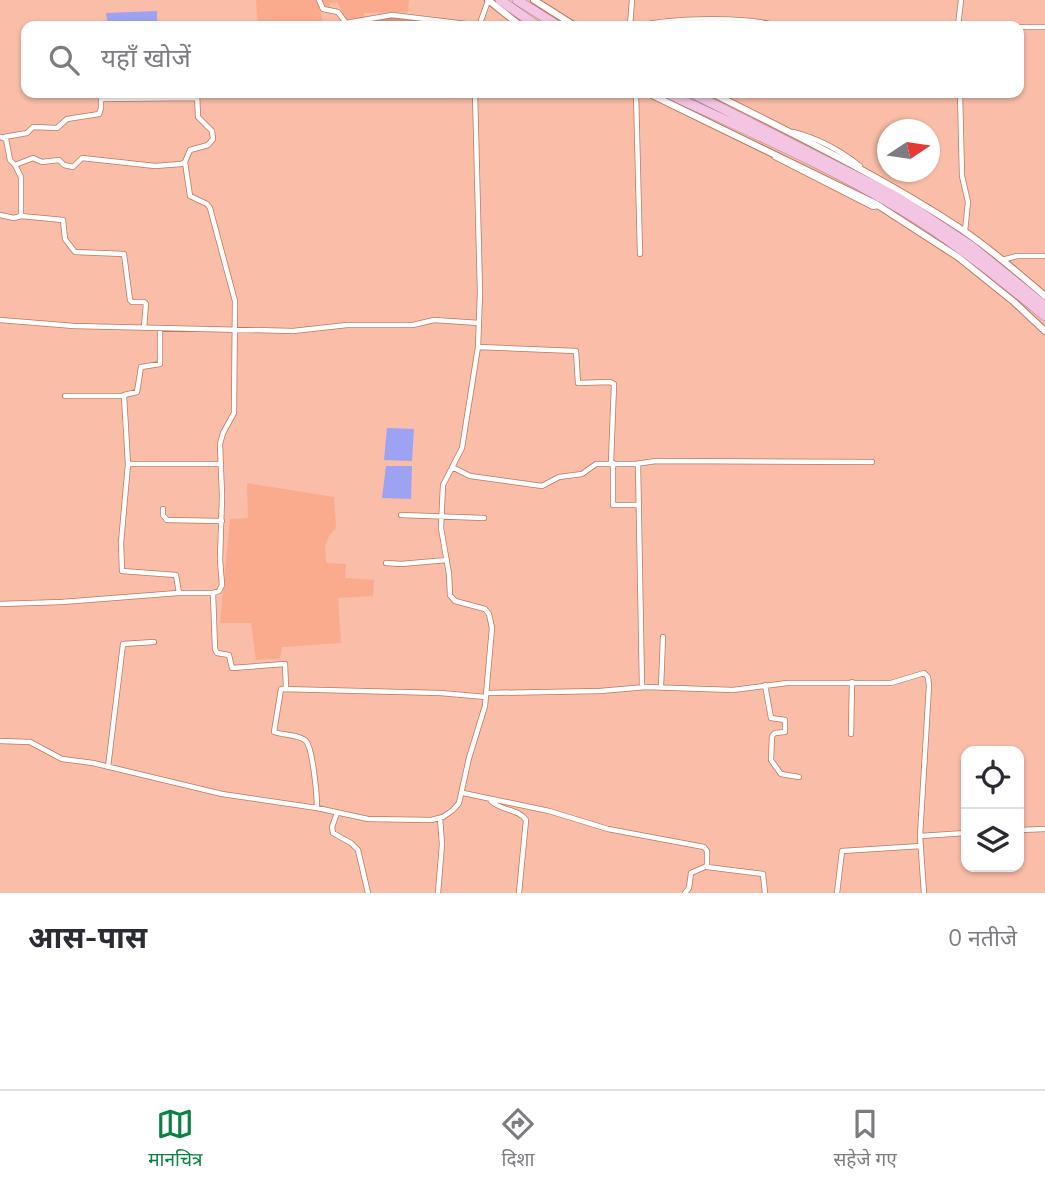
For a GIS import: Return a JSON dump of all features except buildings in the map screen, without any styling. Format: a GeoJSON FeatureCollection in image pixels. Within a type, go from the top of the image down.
{"type":"FeatureCollection","features":[{"type":"Feature","properties":{"kind":"highway"},"geometry":{"type":"LineString","coordinates":[[500,0],[530,21]]}},
{"type":"Feature","properties":{"kind":"highway"},"geometry":{"type":"LineString","coordinates":[[517,0],[550,21]]}},
{"type":"Feature","properties":{"kind":"highway"},"geometry":{"type":"LineString","coordinates":[[677,98],[900,208],[991,272],[1045,316]]}},
{"type":"Feature","properties":{"kind":"highway"},"geometry":{"type":"LineString","coordinates":[[702,98],[897,197],[996,265],[1045,306]]}},
{"type":"Feature","properties":{"kind":"street"},"geometry":{"type":"LineString","coordinates":[[319,0],[323,9],[338,12],[343,21]]}},
{"type":"Feature","properties":{"kind":"street"},"geometry":{"type":"LineString","coordinates":[[482,21],[488,0],[515,21]]}},
{"type":"Feature","properties":{"kind":"street"},"geometry":{"type":"LineString","coordinates":[[534,0],[567,21]]}},
{"type":"Feature","properties":{"kind":"street"},"geometry":{"type":"LineString","coordinates":[[630,21],[632,0]]}},
{"type":"Feature","properties":{"kind":"street"},"geometry":{"type":"LineString","coordinates":[[959,21],[961,0]]}},
{"type":"Feature","properties":{"kind":"street"},"geometry":{"type":"LineString","coordinates":[[364,21],[393,15],[441,21]]}},
{"type":"Feature","properties":{"kind":"street"},"geometry":{"type":"LineString","coordinates":[[1024,27],[1045,27]]}},
{"type":"Feature","properties":{"kind":"street"},"geometry":{"type":"LineString","coordinates":[[21,216],[21,177],[10,160],[2,137],[27,134],[33,127],[57,128],[67,119],[99,114],[101,98]]}},
{"type":"Feature","properties":{"kind":"street"},"geometry":{"type":"LineString","coordinates":[[0,604],[213,593],[219,591],[222,586],[221,439],[234,413],[235,301],[209,205],[193,198],[189,193],[185,162],[190,150],[208,145],[213,139],[212,131],[198,117],[197,98]]}},
{"type":"Feature","properties":{"kind":"street"},"geometry":{"type":"LineString","coordinates":[[0,741],[30,743],[62,759],[222,794],[317,808],[368,819],[431,820],[453,810],[463,793],[469,758],[487,695],[491,621],[485,609],[452,598],[441,537],[443,485],[462,448],[478,347],[475,98]]}},
{"type":"Feature","properties":{"kind":"street"},"geometry":{"type":"LineString","coordinates":[[636,98],[640,254]]}},
{"type":"Feature","properties":{"kind":"street"},"geometry":{"type":"LineString","coordinates":[[659,98],[877,205],[958,257],[1045,331]]}},
{"type":"Feature","properties":{"kind":"street"},"geometry":{"type":"LineString","coordinates":[[722,98],[866,171],[965,232],[1045,296]]}},
{"type":"Feature","properties":{"kind":"street"},"geometry":{"type":"LineString","coordinates":[[960,98],[962,176],[968,202],[965,232]]}},
{"type":"Feature","properties":{"kind":"street"},"geometry":{"type":"LineString","coordinates":[[15,165],[33,158],[42,162],[59,160],[69,167],[75,166],[82,158],[160,166],[185,162]]}},
{"type":"Feature","properties":{"kind":"street"},"geometry":{"type":"LineString","coordinates":[[0,215],[63,220],[65,239],[75,252],[122,252],[130,301],[146,304],[144,327]]}},
{"type":"Feature","properties":{"kind":"street"},"geometry":{"type":"LineString","coordinates":[[1002,260],[1017,256],[1045,256]]}},
{"type":"Feature","properties":{"kind":"street"},"geometry":{"type":"LineString","coordinates":[[0,320],[74,326],[306,331],[347,326],[413,325],[434,320],[479,323]]}},
{"type":"Feature","properties":{"kind":"street"},"geometry":{"type":"LineString","coordinates":[[65,396],[124,395],[137,392],[141,367],[160,364],[160,328]]}},
{"type":"Feature","properties":{"kind":"street"},"geometry":{"type":"LineString","coordinates":[[478,347],[575,350],[578,352],[578,383],[613,383],[613,505],[638,505]]}},
{"type":"Feature","properties":{"kind":"street"},"geometry":{"type":"LineString","coordinates":[[124,395],[128,464],[122,530],[122,571],[176,575],[179,593]]}},
{"type":"Feature","properties":{"kind":"street"},"geometry":{"type":"LineString","coordinates":[[452,467],[470,475],[542,486],[558,477],[582,474],[596,464],[656,461],[872,462]]}},
{"type":"Feature","properties":{"kind":"street"},"geometry":{"type":"LineString","coordinates":[[128,464],[220,464]]}},
{"type":"Feature","properties":{"kind":"street"},"geometry":{"type":"LineString","coordinates":[[638,464],[642,687]]}},
{"type":"Feature","properties":{"kind":"street"},"geometry":{"type":"LineString","coordinates":[[163,509],[167,520],[222,521]]}},
{"type":"Feature","properties":{"kind":"street"},"geometry":{"type":"LineString","coordinates":[[401,515],[484,518]]}},
{"type":"Feature","properties":{"kind":"street"},"geometry":{"type":"LineString","coordinates":[[386,563],[447,560]]}},
{"type":"Feature","properties":{"kind":"street"},"geometry":{"type":"LineString","coordinates":[[213,593],[215,652],[229,655],[232,668],[285,664],[286,688]]}},
{"type":"Feature","properties":{"kind":"street"},"geometry":{"type":"LineString","coordinates":[[661,687],[663,637]]}},
{"type":"Feature","properties":{"kind":"street"},"geometry":{"type":"LineString","coordinates":[[108,767],[123,644],[153,642]]}},
{"type":"Feature","properties":{"kind":"street"},"geometry":{"type":"LineString","coordinates":[[317,808],[315,780],[307,743],[303,739],[274,732],[279,692],[286,688],[487,695],[642,687],[724,690],[787,683],[891,683],[924,673],[928,677],[920,836],[924,893]]}},
{"type":"Feature","properties":{"kind":"street"},"geometry":{"type":"LineString","coordinates":[[851,734],[852,682]]}},
{"type":"Feature","properties":{"kind":"street"},"geometry":{"type":"LineString","coordinates":[[765,685],[771,718],[785,720],[785,732],[772,736],[772,763],[780,774],[799,778]]}},
{"type":"Feature","properties":{"kind":"street"},"geometry":{"type":"LineString","coordinates":[[463,793],[558,813],[608,829],[704,847],[706,866]]}},
{"type":"Feature","properties":{"kind":"street"},"geometry":{"type":"LineString","coordinates":[[490,800],[498,807],[523,815]]}},
{"type":"Feature","properties":{"kind":"street"},"geometry":{"type":"LineString","coordinates":[[519,893],[526,823],[523,815],[526,807]]}},
{"type":"Feature","properties":{"kind":"street"},"geometry":{"type":"LineString","coordinates":[[337,813],[332,827],[333,833],[351,842],[358,850],[368,893]]}},
{"type":"Feature","properties":{"kind":"street"},"geometry":{"type":"LineString","coordinates":[[438,893],[442,844],[440,818]]}},
{"type":"Feature","properties":{"kind":"street"},"geometry":{"type":"LineString","coordinates":[[1024,830],[1045,829]]}},
{"type":"Feature","properties":{"kind":"street"},"geometry":{"type":"LineString","coordinates":[[920,836],[961,833]]}},
{"type":"Feature","properties":{"kind":"street"},"geometry":{"type":"LineString","coordinates":[[837,893],[842,851],[921,846]]}},
{"type":"Feature","properties":{"kind":"street"},"geometry":{"type":"LineString","coordinates":[[685,893],[689,888],[691,873],[706,866],[763,874],[765,893]]}},
{"type":"Feature","properties":{"kind":"shaded area"},"geometry":{"type":"Polygon","coordinates":[[[256,0],[317,0],[323,21],[258,21],[256,0]]]}},
{"type":"Feature","properties":{"kind":"shaded area"},"geometry":{"type":"Polygon","coordinates":[[[321,0],[409,0],[408,12],[364,13],[364,18],[346,19],[337,2],[330,3],[329,9],[321,0]]]}},
{"type":"Feature","properties":{"kind":"shaded area"},"geometry":{"type":"Polygon","coordinates":[[[379,17],[416,21],[364,21],[379,17]]]}},
{"type":"Feature","properties":{"kind":"shaded area"},"geometry":{"type":"Polygon","coordinates":[[[247,483],[334,497],[336,528],[325,546],[326,563],[346,564],[345,578],[374,580],[373,596],[338,598],[341,643],[282,647],[280,658],[256,660],[251,623],[220,623],[230,519],[248,518],[247,483]]]}},
{"type":"Feature","properties":{"kind":"water"},"geometry":{"type":"Polygon","coordinates":[[[157,11],[157,21],[107,21],[106,13],[157,11]]]}},
{"type":"Feature","properties":{"kind":"water"},"geometry":{"type":"Polygon","coordinates":[[[387,428],[414,429],[412,461],[384,460],[387,428]]]}},
{"type":"Feature","properties":{"kind":"water"},"geometry":{"type":"Polygon","coordinates":[[[386,466],[412,466],[411,499],[382,498],[386,466]]]}}]}
